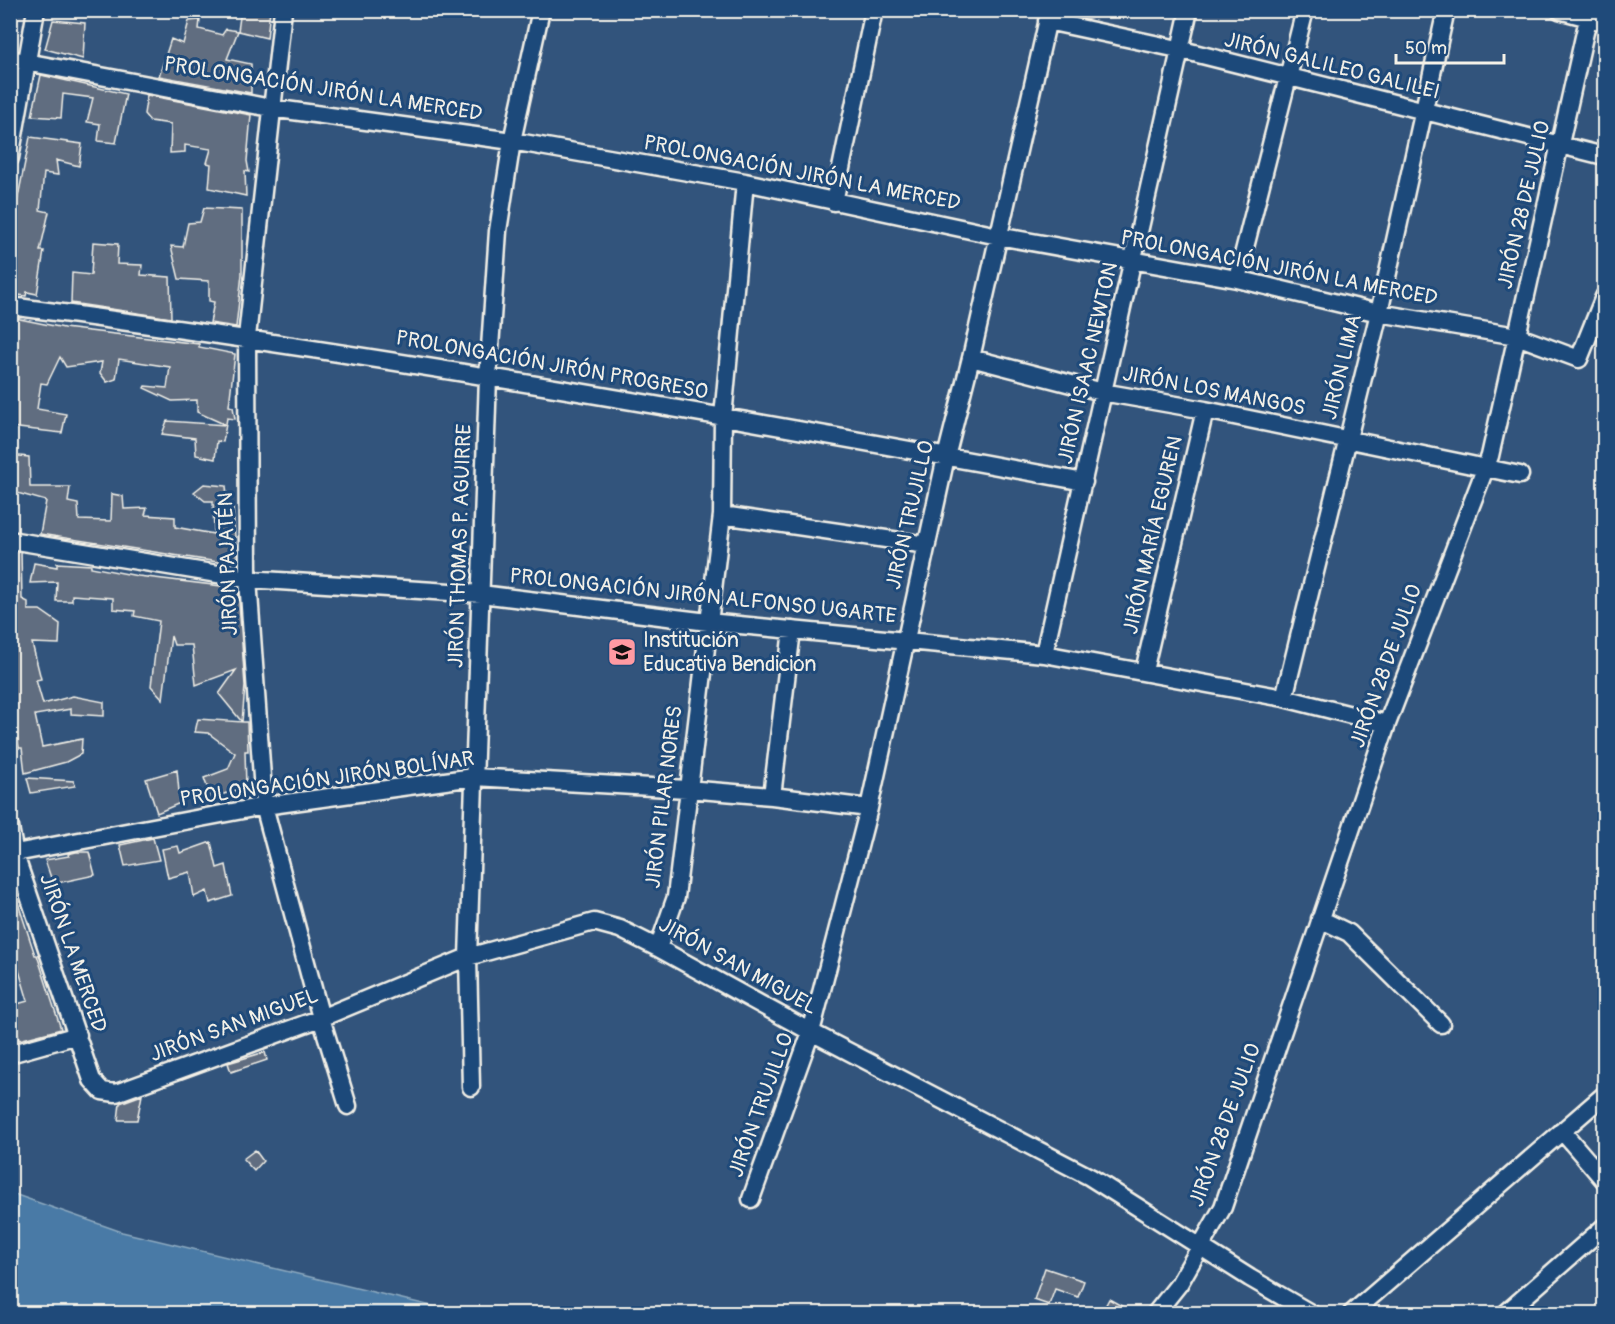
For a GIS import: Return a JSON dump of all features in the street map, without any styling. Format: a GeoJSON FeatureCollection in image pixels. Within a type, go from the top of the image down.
{"type":"FeatureCollection","features":[{"type":"Feature","properties":{"kind":"street"},"geometry":{"type":"LineString","coordinates":[[10,158],[36,10]]}},
{"type":"Feature","properties":{"kind":"street","name":"JIRÓN PAJATÉN"},"geometry":{"type":"LineString","coordinates":[[283,10],[247,337],[248,579],[264,806],[321,1018],[348,1106]]}},
{"type":"Feature","properties":{"kind":"street","name":"JIRÓN THOMAS P. AGUIRRE"},"geometry":{"type":"LineString","coordinates":[[471,1087],[468,957],[488,377],[498,231],[512,141],[541,10]]}},
{"type":"Feature","properties":{"kind":"street"},"geometry":{"type":"LineString","coordinates":[[834,202],[874,10]]}},
{"type":"Feature","properties":{"kind":"street","name":"JIRÓN ISAAC NEWTON"},"geometry":{"type":"LineString","coordinates":[[1044,654],[1084,482],[1102,392],[1134,261],[1178,49],[1189,10]]}},
{"type":"Feature","properties":{"kind":"street"},"geometry":{"type":"LineString","coordinates":[[1237,279],[1305,10]]}},
{"type":"Feature","properties":{"kind":"street","name":"JIRÓN LIMA"},"geometry":{"type":"LineString","coordinates":[[1284,698],[1379,313],[1446,10]]}},
{"type":"Feature","properties":{"kind":"street"},"geometry":{"type":"LineString","coordinates":[[1559,10],[1594,17]]}},
{"type":"Feature","properties":{"kind":"street","name":"JIRÓN GALILEO GALILEI"},"geometry":{"type":"LineString","coordinates":[[1049,16],[1422,112],[1605,156]]}},
{"type":"Feature","properties":{"kind":"street","name":"JIRÓN TRUJILLO"},"geometry":{"type":"LineString","coordinates":[[751,1199],[811,1032],[869,808],[946,456],[971,358],[1049,16]]}},
{"type":"Feature","properties":{"kind":"street","name":"JIRÓN 28 DE JULIO"},"geometry":{"type":"LineString","coordinates":[[1155,1314],[1179,1284],[1223,1207],[1387,724],[1490,456],[1560,146],[1594,17]]}},
{"type":"Feature","properties":{"kind":"street","name":"PROLONGACIÓN JIRÓN LA MERCED"},"geometry":{"type":"LineString","coordinates":[[10,59],[271,108],[512,141],[745,182],[998,236],[1237,279],[1379,313],[1517,336],[1580,359],[1605,297]]}},
{"type":"Feature","properties":{"kind":"street","name":"JIRÓN PILAR NORES"},"geometry":{"type":"LineString","coordinates":[[658,948],[676,897],[687,789],[722,515],[723,417],[745,182]]}},
{"type":"Feature","properties":{"kind":"street","name":"PROLONGACIÓN JIRÓN PROGRESO"},"geometry":{"type":"LineString","coordinates":[[10,306],[247,337],[723,417],[1084,482]]}},
{"type":"Feature","properties":{"kind":"street","name":"JIRÓN LOS MANGOS"},"geometry":{"type":"LineString","coordinates":[[971,358],[1102,392],[1205,410],[1520,475]]}},
{"type":"Feature","properties":{"kind":"street","name":"JIRÓN MARÍA EGUREN"},"geometry":{"type":"LineString","coordinates":[[1144,671],[1205,410]]}},
{"type":"Feature","properties":{"kind":"street"},"geometry":{"type":"LineString","coordinates":[[722,515],[927,545]]}},
{"type":"Feature","properties":{"kind":"street","name":"PROLONGACIÓN JIRÓN ALFONSO UGARTE"},"geometry":{"type":"LineString","coordinates":[[10,540],[248,579],[481,594],[708,622],[1044,654],[1284,698],[1387,724]]}},
{"type":"Feature","properties":{"kind":"street"},"geometry":{"type":"LineString","coordinates":[[772,796],[792,630]]}},
{"type":"Feature","properties":{"kind":"street","name":"PROLONGACIÓN JIRÓN BOLÍVAR"},"geometry":{"type":"LineString","coordinates":[[13,855],[264,806],[474,777],[687,789],[772,796],[869,808]]}},
{"type":"Feature","properties":{"kind":"street","name":"JIRÓN LA MERCED"},"geometry":{"type":"LineString","coordinates":[[10,827],[13,855],[92,1080],[102,1091]]}},
{"type":"Feature","properties":{"kind":"street"},"geometry":{"type":"LineString","coordinates":[[1320,919],[1349,933],[1441,1024]]}},
{"type":"Feature","properties":{"kind":"street","name":"JIRÓN SAN MIGUEL"},"geometry":{"type":"LineString","coordinates":[[102,1091],[116,1093],[321,1018],[468,957],[594,922],[620,929],[658,948],[811,1032],[1090,1177],[1312,1314]]}},
{"type":"Feature","properties":{"kind":"street"},"geometry":{"type":"LineString","coordinates":[[10,1054],[78,1035]]}},
{"type":"Feature","properties":{"kind":"street"},"geometry":{"type":"LineString","coordinates":[[1351,1314],[1605,1095]]}},
{"type":"Feature","properties":{"kind":"street"},"geometry":{"type":"LineString","coordinates":[[1562,1131],[1605,1180]]}},
{"type":"Feature","properties":{"kind":"street"},"geometry":{"type":"LineString","coordinates":[[1505,1314],[1605,1227]]}},
{"type":"Feature","properties":{"kind":"water"},"geometry":{"type":"Polygon","coordinates":[[[11,1193],[122,1232],[444,1309],[575,1313],[11,1313],[11,1193]]]}},
{"type":"Feature","properties":{"kind":"building"},"geometry":{"type":"Polygon","coordinates":[[[241,10],[270,10],[267,38],[238,31],[241,10]]]}},
{"type":"Feature","properties":{"kind":"building"},"geometry":{"type":"Polygon","coordinates":[[[53,20],[85,23],[83,59],[45,49],[53,20]]]}},
{"type":"Feature","properties":{"kind":"building"},"geometry":{"type":"Polygon","coordinates":[[[200,20],[199,29],[222,35],[226,29],[238,31],[227,59],[251,64],[251,93],[159,76],[171,39],[183,44],[189,21],[200,20]]]}},
{"type":"Feature","properties":{"kind":"building"},"geometry":{"type":"Polygon","coordinates":[[[41,75],[126,94],[116,143],[98,141],[100,124],[87,122],[93,98],[63,94],[61,118],[32,116],[41,75]]]}},
{"type":"Feature","properties":{"kind":"building"},"geometry":{"type":"Polygon","coordinates":[[[147,95],[251,115],[247,161],[249,172],[245,171],[246,196],[209,188],[211,164],[207,163],[211,149],[185,145],[185,152],[170,153],[171,124],[150,121],[144,114],[147,95]]]}},
{"type":"Feature","properties":{"kind":"building"},"geometry":{"type":"Polygon","coordinates":[[[30,137],[82,144],[79,166],[56,160],[58,175],[44,173],[40,210],[49,212],[40,251],[44,251],[37,294],[27,292],[26,296],[10,294],[13,227],[10,226],[10,219],[12,206],[16,207],[30,137]]]}},
{"type":"Feature","properties":{"kind":"building"},"geometry":{"type":"Polygon","coordinates":[[[204,208],[242,210],[242,274],[236,327],[210,323],[214,302],[209,301],[209,281],[179,279],[171,246],[183,247],[188,223],[200,222],[204,208]]]}},
{"type":"Feature","properties":{"kind":"building"},"geometry":{"type":"Polygon","coordinates":[[[93,242],[118,244],[117,264],[142,265],[141,275],[170,277],[171,318],[71,303],[72,273],[91,275],[93,242]]]}},
{"type":"Feature","properties":{"kind":"building"},"geometry":{"type":"Polygon","coordinates":[[[10,317],[64,328],[199,344],[199,347],[235,354],[229,406],[233,407],[235,419],[227,418],[226,425],[197,412],[197,400],[172,401],[144,388],[145,386],[167,388],[170,367],[119,359],[116,379],[107,382],[100,373],[102,362],[66,367],[60,357],[47,384],[41,383],[37,409],[66,414],[62,433],[10,427],[10,317]]]}},
{"type":"Feature","properties":{"kind":"building"},"geometry":{"type":"Polygon","coordinates":[[[167,421],[226,425],[223,442],[217,441],[215,459],[196,455],[195,438],[162,434],[167,421]]]}},
{"type":"Feature","properties":{"kind":"building"},"geometry":{"type":"Polygon","coordinates":[[[10,455],[29,457],[30,487],[70,487],[68,502],[78,504],[79,520],[111,521],[112,494],[123,496],[124,509],[147,508],[145,515],[175,517],[175,527],[214,534],[213,501],[205,501],[194,492],[204,484],[226,486],[228,507],[233,508],[237,565],[40,534],[46,501],[10,491],[10,455]]]}},
{"type":"Feature","properties":{"kind":"building"},"geometry":{"type":"Polygon","coordinates":[[[10,551],[21,552],[22,599],[28,602],[28,610],[40,610],[60,624],[59,644],[32,643],[41,679],[36,680],[43,704],[73,696],[104,702],[104,716],[71,714],[71,709],[35,715],[42,747],[82,739],[81,754],[66,762],[25,773],[22,748],[19,748],[15,726],[10,683],[10,551]]]}},
{"type":"Feature","properties":{"kind":"building"},"geometry":{"type":"Polygon","coordinates":[[[34,563],[57,567],[57,563],[91,565],[91,567],[138,576],[238,588],[245,686],[242,722],[219,694],[236,670],[196,685],[192,645],[174,645],[171,636],[163,699],[151,686],[159,621],[134,616],[135,611],[113,609],[113,598],[72,595],[72,601],[56,601],[57,582],[30,583],[34,563]]]}},
{"type":"Feature","properties":{"kind":"building"},"geometry":{"type":"Polygon","coordinates":[[[198,719],[247,722],[246,787],[211,798],[204,778],[228,769],[235,753],[208,733],[195,732],[198,719]]]}},
{"type":"Feature","properties":{"kind":"building"},"geometry":{"type":"Polygon","coordinates":[[[177,770],[180,803],[157,813],[146,779],[177,770]]]}},
{"type":"Feature","properties":{"kind":"building"},"geometry":{"type":"Polygon","coordinates":[[[27,778],[74,781],[75,786],[31,793],[27,778]]]}},
{"type":"Feature","properties":{"kind":"building"},"geometry":{"type":"Polygon","coordinates":[[[153,838],[159,860],[125,866],[120,845],[153,838]]]}},
{"type":"Feature","properties":{"kind":"building"},"geometry":{"type":"Polygon","coordinates":[[[211,842],[217,868],[226,865],[232,896],[210,903],[207,891],[194,897],[190,872],[168,878],[162,849],[178,846],[180,853],[211,842]]]}},
{"type":"Feature","properties":{"kind":"building"},"geometry":{"type":"Polygon","coordinates":[[[89,852],[95,875],[53,884],[45,860],[69,856],[68,854],[89,852]]]}},
{"type":"Feature","properties":{"kind":"building"},"geometry":{"type":"Polygon","coordinates":[[[10,888],[13,888],[61,1029],[19,1040],[10,1006],[28,1001],[10,940],[10,888]]]}},
{"type":"Feature","properties":{"kind":"building"},"geometry":{"type":"Polygon","coordinates":[[[265,1052],[267,1060],[231,1072],[228,1063],[265,1052]]]}},
{"type":"Feature","properties":{"kind":"building"},"geometry":{"type":"Polygon","coordinates":[[[142,1095],[137,1120],[118,1120],[120,1103],[142,1095]]]}},
{"type":"Feature","properties":{"kind":"building"},"geometry":{"type":"Polygon","coordinates":[[[255,1150],[263,1161],[254,1171],[243,1159],[255,1150]]]}},
{"type":"Feature","properties":{"kind":"building"},"geometry":{"type":"Polygon","coordinates":[[[1045,1268],[1084,1281],[1078,1297],[1055,1289],[1049,1305],[1034,1300],[1045,1268]]]}},
{"type":"Feature","properties":{"kind":"building"},"geometry":{"type":"Polygon","coordinates":[[[1109,1299],[1136,1314],[1101,1314],[1109,1299]]]}},
{"type":"Feature","properties":{"kind":"place","name":"Institución Educativa Bendicion"},"geometry":{"type":"Point","coordinates":[622,652]}}]}
